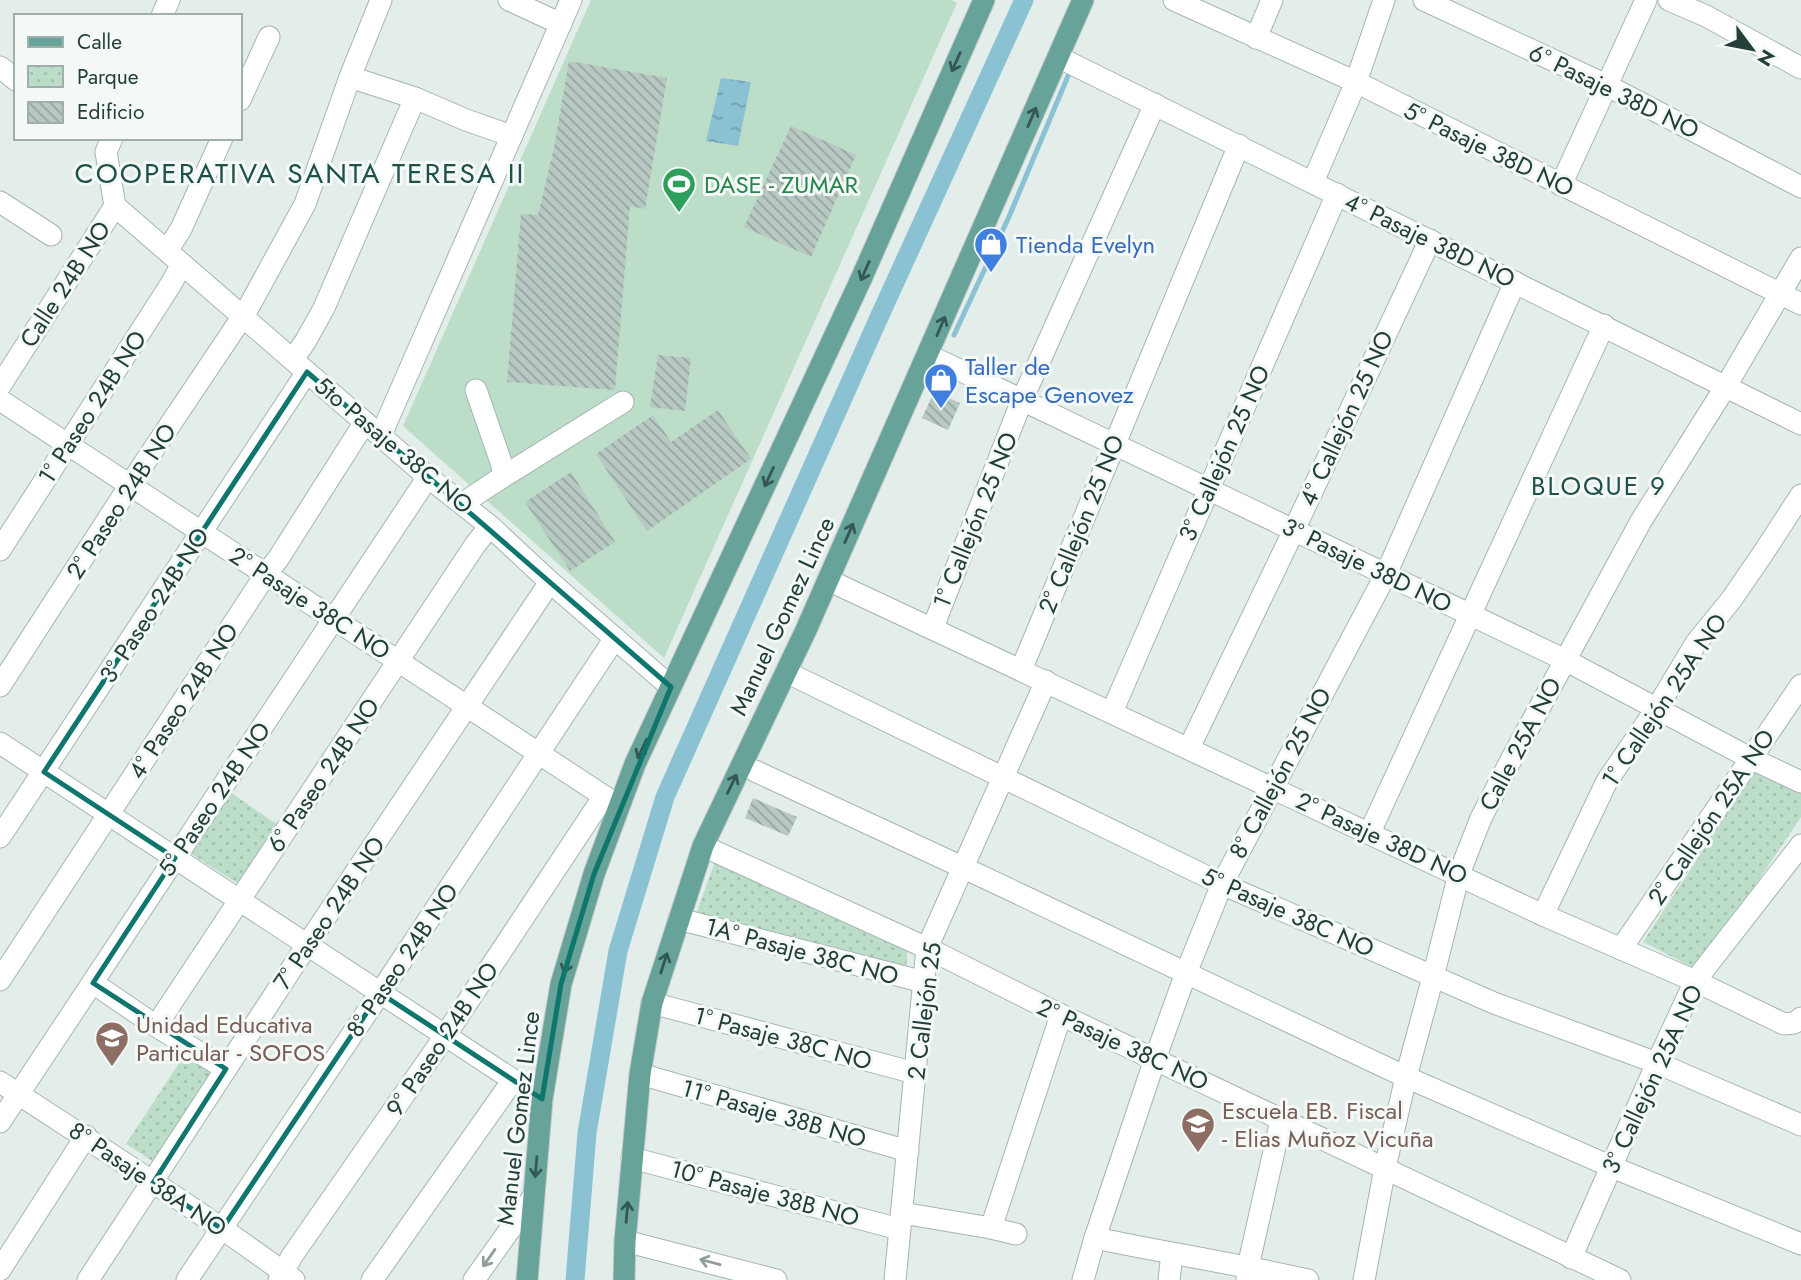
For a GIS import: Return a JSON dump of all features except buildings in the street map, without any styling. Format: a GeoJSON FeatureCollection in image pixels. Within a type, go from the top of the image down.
{"type":"FeatureCollection","features":[{"type":"Feature","properties":{"kind":"main road","name":"Manuel Gomez Lince"},"geometry":{"type":"LineString","coordinates":[[624,1280],[640,1074],[652,1003],[703,846],[828,580],[1083,0]]}},
{"type":"Feature","properties":{"kind":"main road","name":"Manuel Gomez Lince"},"geometry":{"type":"LineString","coordinates":[[527,1280],[542,1099],[561,984],[594,874],[612,801],[635,764],[856,290],[981,1]]}},
{"type":"Feature","properties":{"kind":"street","name":"2° Paseo 24B NO"},"geometry":{"type":"LineString","coordinates":[[0,687],[242,316],[304,204],[381,0]]}},
{"type":"Feature","properties":{"kind":"street"},"geometry":{"type":"LineString","coordinates":[[509,0],[561,24]]}},
{"type":"Feature","properties":{"kind":"street","name":"4° Paseo 24B NO"},"geometry":{"type":"LineString","coordinates":[[0,980],[266,574],[373,429],[512,136],[571,0]]}},
{"type":"Feature","properties":{"kind":"street","name":"5° Pasaje 38D NO"},"geometry":{"type":"LineString","coordinates":[[1174,0],[1356,82],[1801,304]]}},
{"type":"Feature","properties":{"kind":"street"},"geometry":{"type":"LineString","coordinates":[[1256,38],[1272,0]]}},
{"type":"Feature","properties":{"kind":"street"},"geometry":{"type":"LineString","coordinates":[[1313,182],[1356,82],[1384,0]]}},
{"type":"Feature","properties":{"kind":"street","name":"6° Pasaje 38D NO"},"geometry":{"type":"LineString","coordinates":[[1424,0],[1606,85],[1801,187]]}},
{"type":"Feature","properties":{"kind":"street"},"geometry":{"type":"LineString","coordinates":[[1561,184],[1646,0]]}},
{"type":"Feature","properties":{"kind":"street"},"geometry":{"type":"LineString","coordinates":[[1670,0],[1710,8],[1801,68]]}},
{"type":"Feature","properties":{"kind":"street"},"geometry":{"type":"LineString","coordinates":[[242,96],[269,37]]}},
{"type":"Feature","properties":{"kind":"street","name":"4° Pasaje 38D NO"},"geometry":{"type":"LineString","coordinates":[[1058,57],[1801,424]]}},
{"type":"Feature","properties":{"kind":"street"},"geometry":{"type":"LineString","coordinates":[[350,78],[415,98],[512,136]]}},
{"type":"Feature","properties":{"kind":"street","name":"3° Paseo 24B NO"},"geometry":{"type":"LineString","coordinates":[[0,837],[202,532],[300,366],[305,342],[324,308],[415,98]]}},
{"type":"Feature","properties":{"kind":"street","name":"1° Callejón 25 NO"},"geometry":{"type":"LineString","coordinates":[[934,629],[1023,400],[1155,104]]}},
{"type":"Feature","properties":{"kind":"street","name":"1° Paseo 24B NO"},"geometry":{"type":"LineString","coordinates":[[0,550],[172,284],[181,229],[221,140]]}},
{"type":"Feature","properties":{"kind":"street","name":"Calle 24B NO"},"geometry":{"type":"LineString","coordinates":[[0,386],[115,206],[109,145]]}},
{"type":"Feature","properties":{"kind":"street","name":"2° Callejón 25 NO"},"geometry":{"type":"LineString","coordinates":[[1021,670],[1239,145]]}},
{"type":"Feature","properties":{"kind":"street","name":"3° Callejón 25 NO"},"geometry":{"type":"LineString","coordinates":[[1112,712],[1337,194]]}},
{"type":"Feature","properties":{"kind":"street"},"geometry":{"type":"LineString","coordinates":[[0,202],[51,235]]}},
{"type":"Feature","properties":{"kind":"street","name":"5to Pasaje 38C NO"},"geometry":{"type":"LineString","coordinates":[[115,206],[428,477],[490,526],[671,687]]}},
{"type":"Feature","properties":{"kind":"street","name":"4° Callejón 25 NO"},"geometry":{"type":"LineString","coordinates":[[1189,748],[1430,240]]}},
{"type":"Feature","properties":{"kind":"street","name":"Calle 25A NO"},"geometry":{"type":"LineString","coordinates":[[1364,1280],[1385,1168],[1406,1077],[1459,874],[1481,818],[1641,521],[1726,386],[1801,258]]}},
{"type":"Feature","properties":{"kind":"street","name":"8° Callejón 25 NO"},"geometry":{"type":"LineString","coordinates":[[1083,1280],[1155,1059],[1222,884],[1386,574],[1515,282]]}},
{"type":"Feature","properties":{"kind":"street"},"geometry":{"type":"LineString","coordinates":[[1370,832],[1604,326]]}},
{"type":"Feature","properties":{"kind":"street","name":"3° Pasaje 38D NO"},"geometry":{"type":"LineString","coordinates":[[928,355],[1565,660],[1750,758],[1801,782]]}},
{"type":"Feature","properties":{"kind":"street"},"geometry":{"type":"LineString","coordinates":[[476,390],[502,465],[501,478]]}},
{"type":"Feature","properties":{"kind":"street","name":"2° Pasaje 38C NO"},"geometry":{"type":"LineString","coordinates":[[0,400],[612,801]]}},
{"type":"Feature","properties":{"kind":"street"},"geometry":{"type":"LineString","coordinates":[[463,503],[623,402]]}},
{"type":"Feature","properties":{"kind":"street","name":"5° Paseo 24B NO"},"geometry":{"type":"LineString","coordinates":[[0,1122],[428,477]]}},
{"type":"Feature","properties":{"kind":"street","name":"1° Callejón 25A NO"},"geometry":{"type":"LineString","coordinates":[[1543,915],[1607,781],[1657,708],[1696,643],[1731,600],[1801,495]]}},
{"type":"Feature","properties":{"kind":"street","name":"6° Paseo 24B NO"},"geometry":{"type":"LineString","coordinates":[[156,1026],[490,526]]}},
{"type":"Feature","properties":{"kind":"street","name":"2° Pasaje 38D NO"},"geometry":{"type":"LineString","coordinates":[[828,580],[1543,915],[1793,1021]]}},
{"type":"Feature","properties":{"kind":"street","name":"7° Paseo 24B NO"},"geometry":{"type":"LineString","coordinates":[[88,1280],[307,945],[550,582]]}},
{"type":"Feature","properties":{"kind":"street","name":"8° Paseo 24B NO"},"geometry":{"type":"LineString","coordinates":[[187,1280],[615,638]]}},
{"type":"Feature","properties":{"kind":"street","name":"5° Pasaje 38C NO"},"geometry":{"type":"LineString","coordinates":[[786,672],[1222,884],[1433,978],[1657,1063],[1801,1125]]}},
{"type":"Feature","properties":{"kind":"street","name":"2 Callejón 25"},"geometry":{"type":"LineString","coordinates":[[895,1280],[927,948],[1046,681]]}},
{"type":"Feature","properties":{"kind":"street","name":"2° Callejón 25A NO"},"geometry":{"type":"LineString","coordinates":[[1621,949],[1801,685]]}},
{"type":"Feature","properties":{"kind":"street"},"geometry":{"type":"LineString","coordinates":[[0,743],[542,1099]]}},
{"type":"Feature","properties":{"kind":"street"},"geometry":{"type":"LineString","coordinates":[[755,771],[1406,1077],[1612,1167],[1801,1244]]}},
{"type":"Feature","properties":{"kind":"street","name":"9° Paseo 24B NO"},"geometry":{"type":"LineString","coordinates":[[286,1278],[292,1256],[612,801]]}},
{"type":"Feature","properties":{"kind":"street","name":"3° Callejón 25A NO"},"geometry":{"type":"LineString","coordinates":[[1571,1258],[1695,981],[1801,845]]}},
{"type":"Feature","properties":{"kind":"street","name":"2° Pasaje 38C NO"},"geometry":{"type":"LineString","coordinates":[[703,846],[927,948],[1061,1016],[1620,1280]]}},
{"type":"Feature","properties":{"kind":"street","name":"1A° Pasaje 38C NO"},"geometry":{"type":"LineString","coordinates":[[679,919],[924,982]]}},
{"type":"Feature","properties":{"kind":"street"},"geometry":{"type":"LineString","coordinates":[[93,983],[226,1069]]}},
{"type":"Feature","properties":{"kind":"street","name":"1° Pasaje 38C NO"},"geometry":{"type":"LineString","coordinates":[[652,1003],[915,1073]]}},
{"type":"Feature","properties":{"kind":"street"},"geometry":{"type":"LineString","coordinates":[[991,1228],[1061,1016]]}},
{"type":"Feature","properties":{"kind":"street","name":"11° Pasaje 38B NO"},"geometry":{"type":"LineString","coordinates":[[640,1074],[908,1151]]}},
{"type":"Feature","properties":{"kind":"street"},"geometry":{"type":"LineString","coordinates":[[372,1280],[513,1080]]}},
{"type":"Feature","properties":{"kind":"street","name":"8° Pasaje 38A NO"},"geometry":{"type":"LineString","coordinates":[[0,1082],[86,1136],[222,1228],[286,1278]]}},
{"type":"Feature","properties":{"kind":"street"},"geometry":{"type":"LineString","coordinates":[[1247,1273],[1281,1120]]}},
{"type":"Feature","properties":{"kind":"street"},"geometry":{"type":"LineString","coordinates":[[0,1270],[86,1136]]}},
{"type":"Feature","properties":{"kind":"street","name":"10° Pasaje 38B NO"},"geometry":{"type":"LineString","coordinates":[[632,1158],[900,1221],[991,1228],[1016,1234]]}},
{"type":"Feature","properties":{"kind":"street"},"geometry":{"type":"LineString","coordinates":[[474,1280],[533,1197]]}},
{"type":"Feature","properties":{"kind":"street"},"geometry":{"type":"LineString","coordinates":[[1095,1238],[1247,1273],[1308,1280]]}},
{"type":"Feature","properties":{"kind":"street"},"geometry":{"type":"LineString","coordinates":[[625,1241],[776,1280]]}},
{"type":"Feature","properties":{"kind":"street"},"geometry":{"type":"LineString","coordinates":[[1169,1280],[1172,1254]]}},
{"type":"Feature","properties":{"kind":"highlighted area"},"geometry":{"type":"Polygon","coordinates":[[[307,372],[671,687],[594,874],[561,984],[542,1099],[380,993],[222,1229],[153,1183],[226,1069],[93,983],[175,858],[44,772],[307,372]]]}},
{"type":"Feature","properties":{"kind":"green space","name":"DASE - ZUMAR"},"geometry":{"type":"Polygon","coordinates":[[[591,0],[951,0],[957,3],[664,658],[403,426],[591,0]]]}},
{"type":"Feature","properties":{"kind":"green space"},"geometry":{"type":"Polygon","coordinates":[[[1757,768],[1801,789],[1801,817],[1698,970],[1643,942],[1757,768]]]}},
{"type":"Feature","properties":{"kind":"green space"},"geometry":{"type":"Polygon","coordinates":[[[231,793],[281,827],[242,886],[191,854],[231,793]]]}},
{"type":"Feature","properties":{"kind":"green space"},"geometry":{"type":"Polygon","coordinates":[[[716,859],[908,944],[906,971],[695,917],[716,859]]]}},
{"type":"Feature","properties":{"kind":"green space"},"geometry":{"type":"Polygon","coordinates":[[[187,1051],[217,1071],[157,1164],[126,1144],[187,1051]]]}},
{"type":"Feature","properties":{"kind":"water"},"geometry":{"type":"Polygon","coordinates":[[[721,78],[751,82],[738,146],[706,141],[721,78]]]}},
{"type":"Feature","properties":{"kind":"waterway"},"geometry":{"type":"LineString","coordinates":[[575,1280],[587,1133],[618,951],[665,797],[1024,0]]}},
{"type":"Feature","properties":{"kind":"waterway"},"geometry":{"type":"LineString","coordinates":[[954,335],[1008,219],[1068,76]]}},
{"type":"Feature","properties":{"kind":"place","name":"DASE - ZUMAR"},"geometry":{"type":"Point","coordinates":[679,214]}},
{"type":"Feature","properties":{"kind":"place","name":"Tienda Evelyn"},"geometry":{"type":"Point","coordinates":[991,274]}},
{"type":"Feature","properties":{"kind":"place","name":"Taller de Escape Genovez"},"geometry":{"type":"Point","coordinates":[941,410]}},
{"type":"Feature","properties":{"kind":"place","name":"Unidad Educativa Particular - SOFOS"},"geometry":{"type":"Point","coordinates":[112,1068]}},
{"type":"Feature","properties":{"kind":"place","name":"Escuela EB. Fiscal - Elias Muñoz Vicuña"},"geometry":{"type":"Point","coordinates":[1198,1154]}},
{"type":"Feature","properties":{"kind":"district","name":"COOPERATIVA SANTA TERESA II"},"geometry":{"type":"Point","coordinates":[300,173]}},
{"type":"Feature","properties":{"kind":"district","name":"BLOQUE 9"},"geometry":{"type":"Point","coordinates":[1599,486]}}]}
